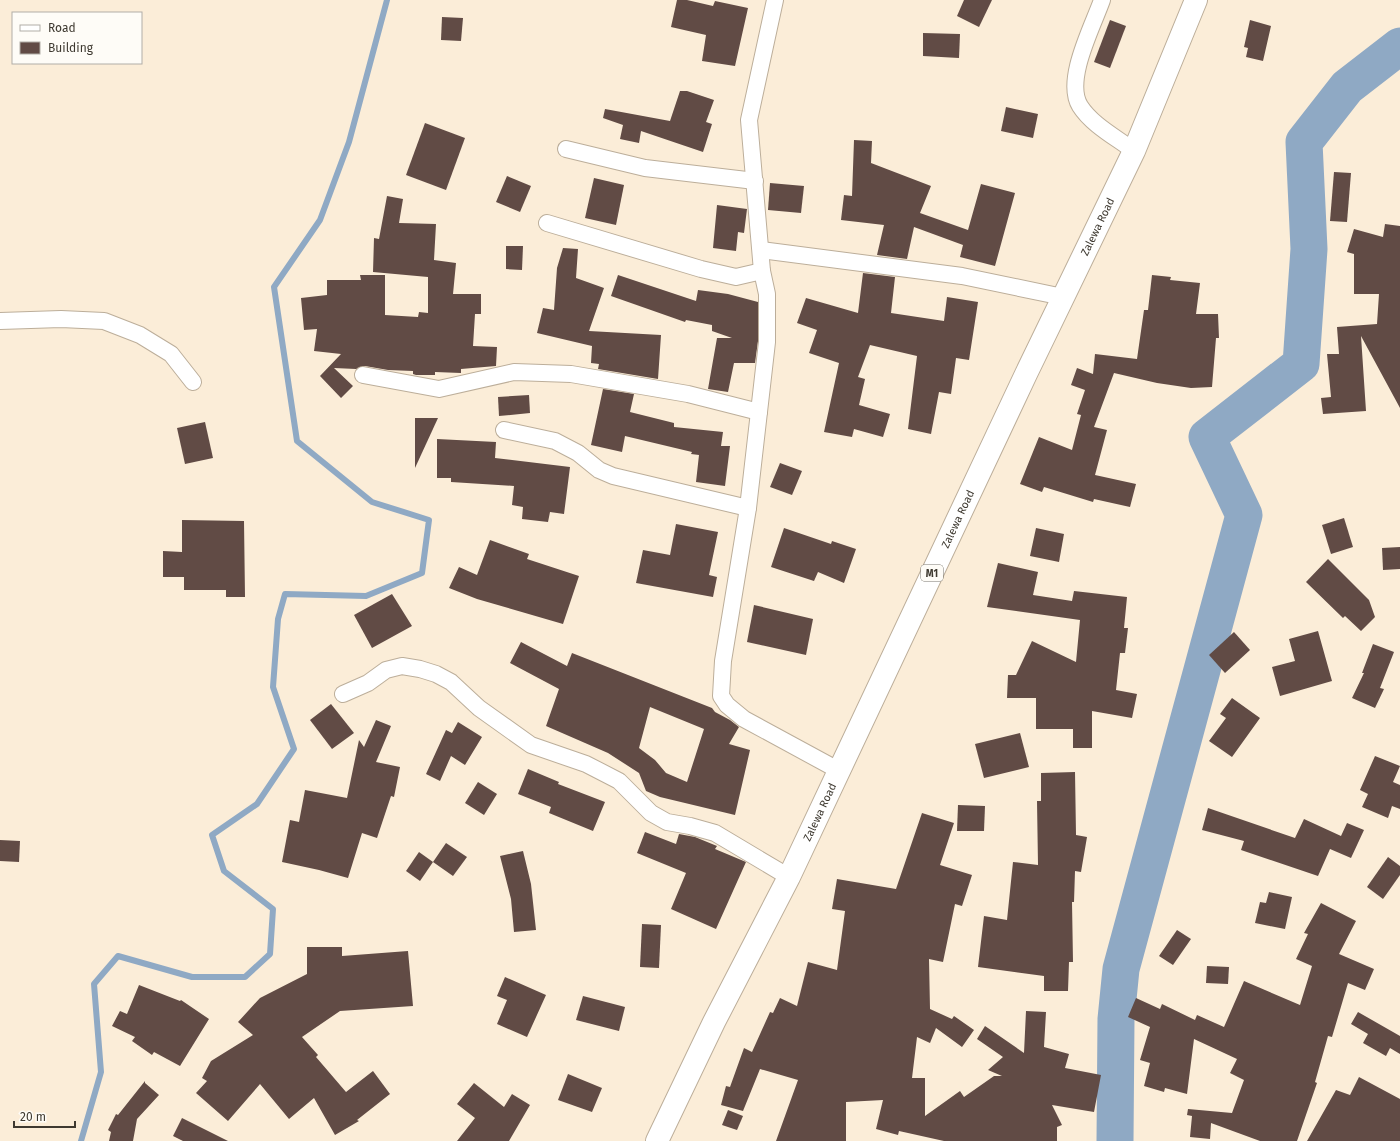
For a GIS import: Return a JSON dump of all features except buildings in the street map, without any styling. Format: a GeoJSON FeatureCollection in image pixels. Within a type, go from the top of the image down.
{"type":"FeatureCollection","features":[{"type":"Feature","properties":{"kind":"highway","name":"Zalewa Road"},"geometry":{"type":"LineString","coordinates":[[657,1141],[714,1022],[789,877],[838,770],[1134,151],[1185,32],[1196,0]]}},
{"type":"Feature","properties":{"kind":"street"},"geometry":{"type":"LineString","coordinates":[[775,0],[749,120],[762,271],[767,294],[767,342],[748,508],[723,661],[721,696],[727,705],[744,719],[838,770]]}},
{"type":"Feature","properties":{"kind":"street"},"geometry":{"type":"LineString","coordinates":[[1102,0],[1077,64],[1076,96],[1080,106],[1089,117],[1134,151]]}},
{"type":"Feature","properties":{"kind":"street"},"geometry":{"type":"LineString","coordinates":[[566,149],[645,168],[755,181]]}},
{"type":"Feature","properties":{"kind":"street"},"geometry":{"type":"LineString","coordinates":[[547,222],[702,269],[736,276],[762,271]]}},
{"type":"Feature","properties":{"kind":"street"},"geometry":{"type":"LineString","coordinates":[[761,250],[962,276],[1064,297]]}},
{"type":"Feature","properties":{"kind":"street"},"geometry":{"type":"LineString","coordinates":[[0,321],[61,319],[104,321],[140,335],[171,354],[193,382]]}},
{"type":"Feature","properties":{"kind":"street"},"geometry":{"type":"LineString","coordinates":[[363,375],[439,389],[514,372],[572,374],[688,394],[759,412]]}},
{"type":"Feature","properties":{"kind":"street"},"geometry":{"type":"LineString","coordinates":[[504,430],[556,442],[578,453],[599,470],[613,476],[748,508]]}},
{"type":"Feature","properties":{"kind":"street"},"geometry":{"type":"LineString","coordinates":[[343,694],[368,683],[386,670],[402,666],[420,668],[436,674],[451,682],[479,708],[531,745],[586,764],[619,781],[651,813],[666,822],[690,826],[715,833],[789,877]]}},
{"type":"Feature","properties":{"kind":"waterway"},"geometry":{"type":"LineString","coordinates":[[81,1141],[101,1072],[94,984],[118,956],[192,977],[245,977],[270,954],[273,909],[224,871],[212,835],[257,804],[294,749],[273,687],[278,619],[285,594],[366,596],[422,573],[429,520],[372,502],[297,441],[274,287],[320,220],[349,142],[387,0]]}},
{"type":"Feature","properties":{"kind":"waterway"},"geometry":{"type":"LineString","coordinates":[[1115,1141],[1116,1019],[1121,969],[1244,515],[1207,437],[1301,364],[1309,249],[1304,142],[1347,87],[1400,46]]}}]}
